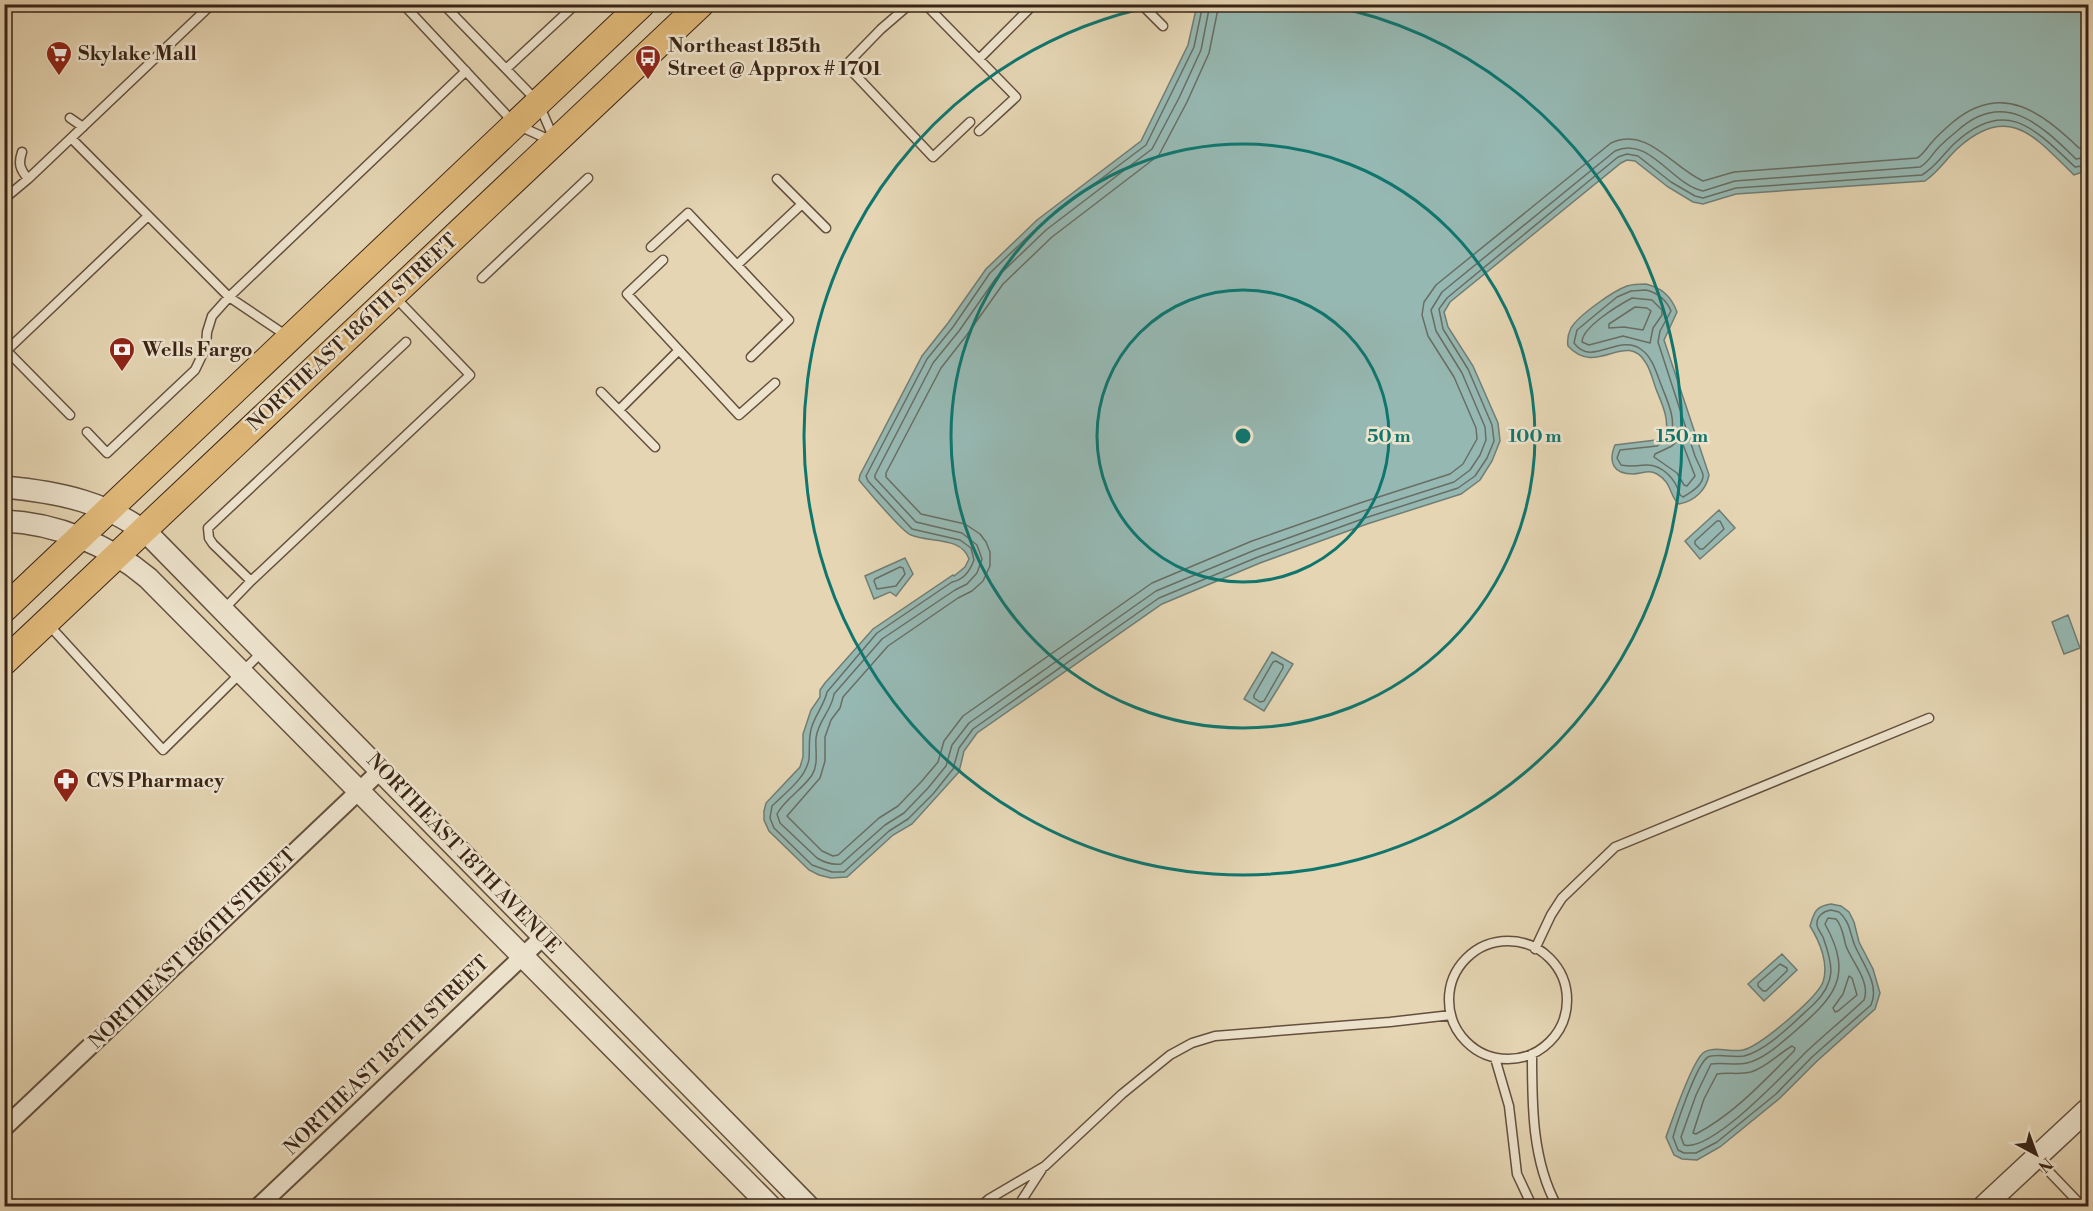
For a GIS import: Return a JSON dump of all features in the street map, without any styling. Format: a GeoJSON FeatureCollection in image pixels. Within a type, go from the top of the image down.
{"type":"FeatureCollection","features":[{"type":"Feature","properties":{"kind":"main road","name":"NORTHEAST 186TH STREET"},"geometry":{"type":"LineString","coordinates":[[4,609],[642,4]]}},
{"type":"Feature","properties":{"kind":"main road","name":"NORTHEAST 186TH STREET"},"geometry":{"type":"LineString","coordinates":[[4,662],[701,4]]}},
{"type":"Feature","properties":{"kind":"street","name":"NORTHEAST 18TH AVENUE"},"geometry":{"type":"LineString","coordinates":[[4,487],[77,498],[110,510],[143,530],[544,936],[739,1155],[770,1206]]}},
{"type":"Feature","properties":{"kind":"street","name":"NORTHEAST 18TH AVENUE"},"geometry":{"type":"LineString","coordinates":[[4,520],[43,525],[81,538],[139,570],[159,587],[522,957],[739,1155],[808,1206]]}},
{"type":"Feature","properties":{"kind":"street","name":"NORTHEAST 186TH STREET"},"geometry":{"type":"LineString","coordinates":[[4,1128],[381,770]]}},
{"type":"Feature","properties":{"kind":"street","name":"NORTHEAST 187TH STREET"},"geometry":{"type":"LineString","coordinates":[[259,1206],[544,936]]}},
{"type":"Feature","properties":{"kind":"street"},"geometry":{"type":"LineString","coordinates":[[1993,1204],[2036,1158],[2088,1109]]}},
{"type":"Feature","properties":{"kind":"lane"},"geometry":{"type":"LineString","coordinates":[[4,199],[28,179],[212,4]]}},
{"type":"Feature","properties":{"kind":"lane"},"geometry":{"type":"LineString","coordinates":[[403,4],[515,124],[555,142]]}},
{"type":"Feature","properties":{"kind":"lane"},"geometry":{"type":"LineString","coordinates":[[443,4],[538,102],[555,142]]}},
{"type":"Feature","properties":{"kind":"lane"},"geometry":{"type":"LineString","coordinates":[[506,69],[576,4]]}},
{"type":"Feature","properties":{"kind":"lane"},"geometry":{"type":"LineString","coordinates":[[910,4],[881,29],[846,65],[933,157],[970,122]]}},
{"type":"Feature","properties":{"kind":"lane"},"geometry":{"type":"LineString","coordinates":[[925,4],[1016,97],[979,131]]}},
{"type":"Feature","properties":{"kind":"lane"},"geometry":{"type":"LineString","coordinates":[[979,59],[1034,4]]}},
{"type":"Feature","properties":{"kind":"lane"},"geometry":{"type":"LineString","coordinates":[[1141,4],[1163,26]]}},
{"type":"Feature","properties":{"kind":"lane"},"geometry":{"type":"LineString","coordinates":[[87,432],[108,453],[195,370],[206,347],[207,332],[212,316],[228,297],[466,71]]}},
{"type":"Feature","properties":{"kind":"lane"},"geometry":{"type":"LineString","coordinates":[[70,118],[83,127]]}},
{"type":"Feature","properties":{"kind":"lane"},"geometry":{"type":"LineString","coordinates":[[71,138],[228,297],[290,338]]}},
{"type":"Feature","properties":{"kind":"lane"},"geometry":{"type":"LineString","coordinates":[[22,152],[19,161],[21,170],[28,179]]}},
{"type":"Feature","properties":{"kind":"lane"},"geometry":{"type":"LineString","coordinates":[[482,278],[588,178]]}},
{"type":"Feature","properties":{"kind":"lane"},"geometry":{"type":"LineString","coordinates":[[777,179],[825,228]]}},
{"type":"Feature","properties":{"kind":"lane"},"geometry":{"type":"LineString","coordinates":[[737,265],[802,204]]}},
{"type":"Feature","properties":{"kind":"lane"},"geometry":{"type":"LineString","coordinates":[[651,248],[688,213],[789,320],[751,357]]}},
{"type":"Feature","properties":{"kind":"lane"},"geometry":{"type":"LineString","coordinates":[[70,415],[6,352],[148,216]]}},
{"type":"Feature","properties":{"kind":"lane"},"geometry":{"type":"LineString","coordinates":[[663,260],[627,294],[739,415],[775,383]]}},
{"type":"Feature","properties":{"kind":"lane"},"geometry":{"type":"LineString","coordinates":[[223,610],[470,375],[393,295]]}},
{"type":"Feature","properties":{"kind":"lane"},"geometry":{"type":"LineString","coordinates":[[251,581],[213,544],[209,538],[208,528],[406,342]]}},
{"type":"Feature","properties":{"kind":"lane"},"geometry":{"type":"LineString","coordinates":[[619,410],[680,350]]}},
{"type":"Feature","properties":{"kind":"lane"},"geometry":{"type":"LineString","coordinates":[[601,392],[655,447]]}},
{"type":"Feature","properties":{"kind":"lane"},"geometry":{"type":"LineString","coordinates":[[46,622],[163,750],[263,650]]}},
{"type":"Feature","properties":{"kind":"lane"},"geometry":{"type":"LineString","coordinates":[[1535,949],[1562,897],[1615,847],[1929,718]]}},
{"type":"Feature","properties":{"kind":"lane"},"geometry":{"type":"LineString","coordinates":[[1507,941],[1527,944],[1535,949],[1545,954],[1558,969],[1566,988],[1567,1008],[1560,1028],[1548,1044],[1532,1054],[1514,1059],[1495,1058],[1478,1051],[1464,1040],[1451,1015],[1450,987],[1458,970],[1470,956],[1487,945],[1507,941]]}},
{"type":"Feature","properties":{"kind":"lane"},"geometry":{"type":"LineString","coordinates":[[1017,1206],[1045,1166],[1144,1074],[1192,1042],[1215,1036],[1451,1015]]}},
{"type":"Feature","properties":{"kind":"lane"},"geometry":{"type":"LineString","coordinates":[[1532,1054],[1533,1105],[1539,1155],[1545,1181],[1557,1206]]}},
{"type":"Feature","properties":{"kind":"lane"},"geometry":{"type":"LineString","coordinates":[[1495,1058],[1509,1106],[1517,1174],[1532,1206]]}},
{"type":"Feature","properties":{"kind":"lane"},"geometry":{"type":"LineString","coordinates":[[2036,1158],[2082,1206]]}},
{"type":"Feature","properties":{"kind":"lane"},"geometry":{"type":"LineString","coordinates":[[981,1206],[1045,1166]]}},
{"type":"Feature","properties":{"kind":"water"},"geometry":{"type":"Polygon","coordinates":[[[1197,5],[2088,5],[2088,170],[2074,175],[2034,138],[2021,130],[2007,126],[1992,127],[1976,134],[1958,148],[1925,181],[1736,194],[1703,204],[1693,202],[1668,187],[1635,161],[1627,160],[1621,163],[1450,302],[1444,312],[1448,327],[1473,366],[1498,423],[1500,441],[1492,461],[1480,480],[1461,494],[1367,524],[1260,563],[1162,604],[977,733],[964,751],[959,772],[912,824],[893,835],[847,877],[831,878],[819,875],[809,870],[769,831],[764,820],[766,803],[800,767],[803,757],[803,734],[811,710],[820,697],[820,690],[825,683],[873,629],[954,576],[965,567],[969,559],[965,552],[952,543],[919,537],[907,532],[863,485],[859,480],[860,475],[922,356],[986,269],[1037,220],[1141,141],[1188,45],[1197,5]]]}},
{"type":"Feature","properties":{"kind":"water"},"geometry":{"type":"Polygon","coordinates":[[[1646,284],[1665,294],[1672,301],[1677,312],[1664,340],[1709,475],[1699,494],[1679,504],[1662,477],[1648,472],[1636,474],[1621,472],[1612,462],[1615,445],[1656,440],[1666,434],[1667,422],[1664,411],[1646,363],[1638,354],[1629,350],[1590,357],[1579,355],[1568,346],[1571,328],[1589,310],[1627,286],[1646,284]]]}},
{"type":"Feature","properties":{"kind":"water"},"geometry":{"type":"Polygon","coordinates":[[[1719,510],[1735,528],[1700,559],[1685,541],[1719,510]]]}},
{"type":"Feature","properties":{"kind":"water"},"geometry":{"type":"Polygon","coordinates":[[[905,558],[913,574],[896,596],[890,592],[874,599],[865,576],[905,558]]]}},
{"type":"Feature","properties":{"kind":"water"},"geometry":{"type":"Polygon","coordinates":[[[2068,615],[2080,648],[2064,654],[2052,622],[2068,615]]]}},
{"type":"Feature","properties":{"kind":"water"},"geometry":{"type":"Polygon","coordinates":[[[1272,652],[1293,664],[1264,711],[1244,699],[1272,652]]]}},
{"type":"Feature","properties":{"kind":"water"},"geometry":{"type":"Polygon","coordinates":[[[1831,904],[1841,906],[1849,912],[1854,922],[1859,942],[1873,969],[1880,993],[1875,1009],[1780,1098],[1720,1147],[1697,1160],[1682,1159],[1674,1155],[1666,1137],[1693,1068],[1703,1053],[1717,1049],[1738,1051],[1751,1047],[1787,1020],[1819,989],[1825,975],[1824,961],[1820,946],[1810,926],[1816,911],[1822,906],[1831,904]]]}},
{"type":"Feature","properties":{"kind":"water"},"geometry":{"type":"Polygon","coordinates":[[[1782,954],[1797,970],[1764,1001],[1748,984],[1782,954]]]}},
{"type":"Feature","properties":{"kind":"place","name":"Skylake Mall"},"geometry":{"type":"Point","coordinates":[59,77]}},
{"type":"Feature","properties":{"kind":"place","name":"Northeast 185th Street @ Approx # 1701"},"geometry":{"type":"Point","coordinates":[648,81]}},
{"type":"Feature","properties":{"kind":"place","name":"Wells Fargo"},"geometry":{"type":"Point","coordinates":[122,373]}},
{"type":"Feature","properties":{"kind":"place","name":"CVS Pharmacy"},"geometry":{"type":"Point","coordinates":[66,804]}}]}
